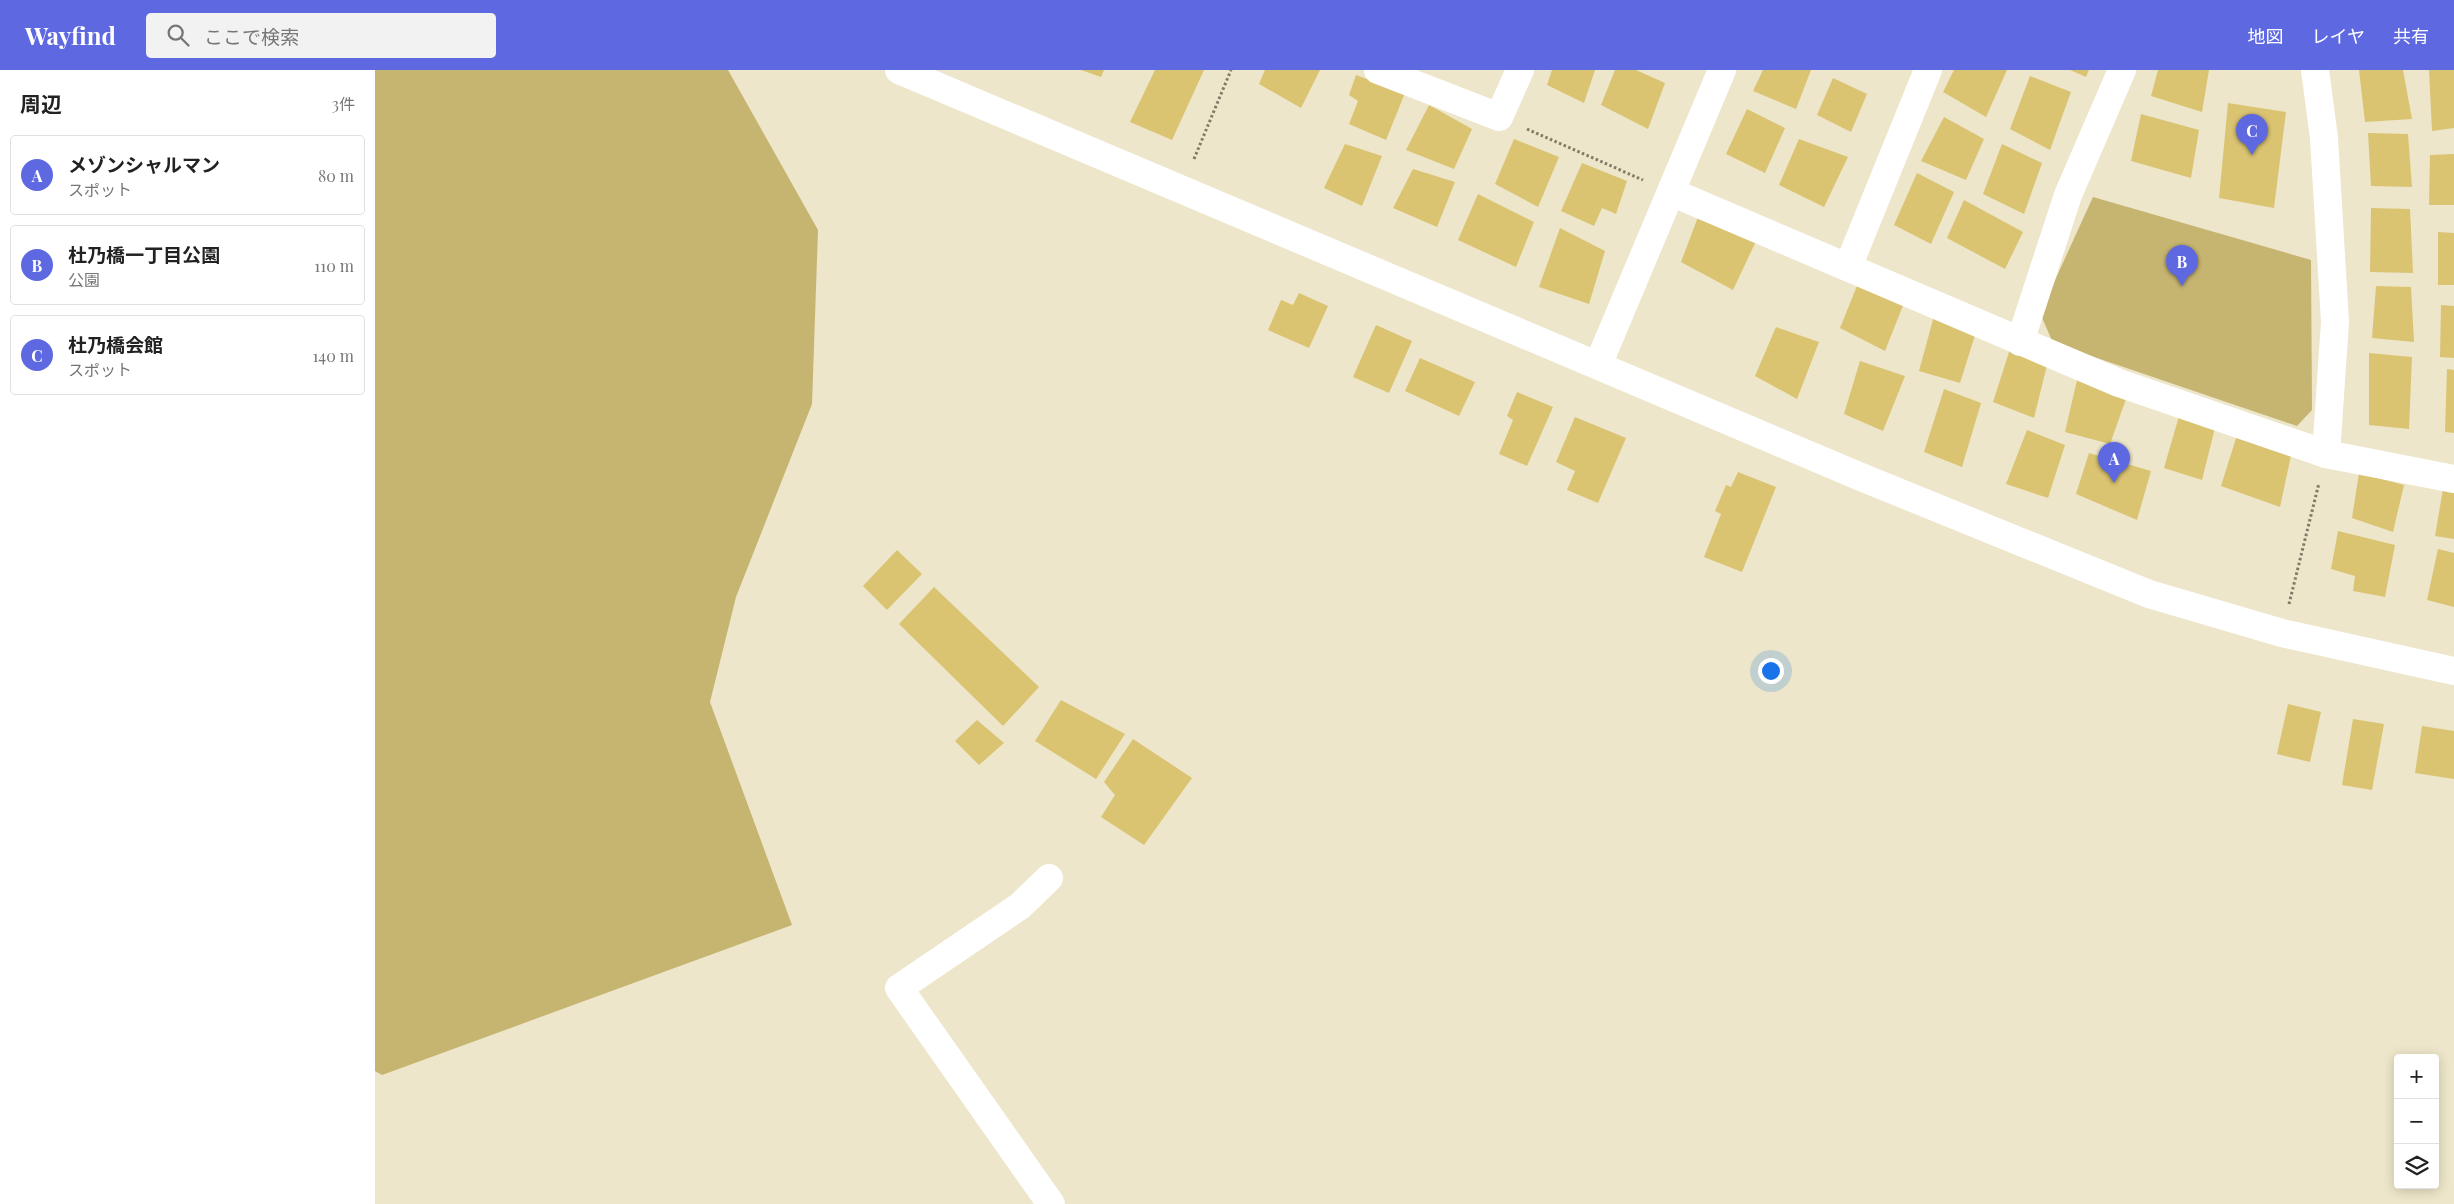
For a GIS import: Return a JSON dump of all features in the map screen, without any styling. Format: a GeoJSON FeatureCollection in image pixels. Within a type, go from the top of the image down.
{"type":"FeatureCollection","features":[{"type":"Feature","properties":{"kind":"street"},"geometry":{"type":"LineString","coordinates":[[899,70],[1182,188],[1861,477],[2149,594],[2282,632],[2454,671]]}},
{"type":"Feature","properties":{"kind":"street"},"geometry":{"type":"LineString","coordinates":[[1378,70],[1499,117],[1520,70]]}},
{"type":"Feature","properties":{"kind":"street"},"geometry":{"type":"LineString","coordinates":[[1598,365],[1723,70]]}},
{"type":"Feature","properties":{"kind":"street"},"geometry":{"type":"LineString","coordinates":[[1848,267],[1928,70]]}},
{"type":"Feature","properties":{"kind":"street"},"geometry":{"type":"LineString","coordinates":[[2020,342],[2068,195],[2122,70]]}},
{"type":"Feature","properties":{"kind":"street"},"geometry":{"type":"LineString","coordinates":[[2315,70],[2324,138],[2335,322],[2326,454]]}},
{"type":"Feature","properties":{"kind":"street"},"geometry":{"type":"LineString","coordinates":[[1671,192],[2119,383],[2326,454],[2454,479]]}},
{"type":"Feature","properties":{"kind":"street"},"geometry":{"type":"LineString","coordinates":[[1049,878],[1020,906],[899,988],[1051,1204]]}},
{"type":"Feature","properties":{"kind":"path"},"geometry":{"type":"LineString","coordinates":[[1182,188],[1231,70]]}},
{"type":"Feature","properties":{"kind":"path"},"geometry":{"type":"LineString","coordinates":[[1499,117],[1671,192]]}},
{"type":"Feature","properties":{"kind":"path"},"geometry":{"type":"LineString","coordinates":[[2282,632],[2326,454]]}},
{"type":"Feature","properties":{"kind":"shaded area"},"geometry":{"type":"Polygon","coordinates":[[[375,70],[728,70],[818,230],[812,404],[736,597],[710,702],[792,925],[382,1075],[375,1071],[375,70]]]}},
{"type":"Feature","properties":{"kind":"shaded area"},"geometry":{"type":"Polygon","coordinates":[[[2093,197],[2311,260],[2312,410],[2297,426],[2053,343],[2040,313],[2093,197]]]}},
{"type":"Feature","properties":{"kind":"building"},"geometry":{"type":"Polygon","coordinates":[[[1081,70],[1104,70],[1101,77],[1081,70]]]}},
{"type":"Feature","properties":{"kind":"building"},"geometry":{"type":"Polygon","coordinates":[[[1155,70],[1204,70],[1172,140],[1130,122],[1155,70]]]}},
{"type":"Feature","properties":{"kind":"building"},"geometry":{"type":"Polygon","coordinates":[[[1265,70],[1320,70],[1301,108],[1259,84],[1265,70]]]}},
{"type":"Feature","properties":{"kind":"building"},"geometry":{"type":"Polygon","coordinates":[[[1552,70],[1595,70],[1584,103],[1547,85],[1552,70]]]}},
{"type":"Feature","properties":{"kind":"building"},"geometry":{"type":"Polygon","coordinates":[[[1615,70],[1636,70],[1665,83],[1648,129],[1601,105],[1615,70]]]}},
{"type":"Feature","properties":{"kind":"building"},"geometry":{"type":"Polygon","coordinates":[[[1763,70],[1811,70],[1796,109],[1753,91],[1763,70]]]}},
{"type":"Feature","properties":{"kind":"building"},"geometry":{"type":"Polygon","coordinates":[[[1954,70],[2007,70],[1986,117],[1943,92],[1954,70]]]}},
{"type":"Feature","properties":{"kind":"building"},"geometry":{"type":"Polygon","coordinates":[[[2070,70],[2089,70],[2086,77],[2070,70]]]}},
{"type":"Feature","properties":{"kind":"building"},"geometry":{"type":"Polygon","coordinates":[[[2158,70],[2209,70],[2202,112],[2151,96],[2158,70]]]}},
{"type":"Feature","properties":{"kind":"building"},"geometry":{"type":"Polygon","coordinates":[[[2359,70],[2403,70],[2412,119],[2365,122],[2359,70]]]}},
{"type":"Feature","properties":{"kind":"building"},"geometry":{"type":"Polygon","coordinates":[[[2429,70],[2454,70],[2454,128],[2432,131],[2429,70]]]}},
{"type":"Feature","properties":{"kind":"building"},"geometry":{"type":"Polygon","coordinates":[[[1356,75],[1405,93],[1386,140],[1349,124],[1358,101],[1349,95],[1356,75]]]}},
{"type":"Feature","properties":{"kind":"building"},"geometry":{"type":"Polygon","coordinates":[[[2030,76],[2071,92],[2050,150],[2010,129],[2030,76]]]}},
{"type":"Feature","properties":{"kind":"building"},"geometry":{"type":"Polygon","coordinates":[[[1833,78],[1867,94],[1851,132],[1817,115],[1833,78]]]}},
{"type":"Feature","properties":{"kind":"building"},"geometry":{"type":"Polygon","coordinates":[[[2228,103],[2286,112],[2274,208],[2219,198],[2228,103]]]}},
{"type":"Feature","properties":{"kind":"building"},"geometry":{"type":"Polygon","coordinates":[[[1429,105],[1472,129],[1454,169],[1406,150],[1429,105]]]}},
{"type":"Feature","properties":{"kind":"building"},"geometry":{"type":"Polygon","coordinates":[[[1747,109],[1785,128],[1765,173],[1726,154],[1747,109]]]}},
{"type":"Feature","properties":{"kind":"building"},"geometry":{"type":"Polygon","coordinates":[[[2141,114],[2199,130],[2191,178],[2131,161],[2141,114]]]}},
{"type":"Feature","properties":{"kind":"building"},"geometry":{"type":"Polygon","coordinates":[[[1944,117],[1984,139],[1966,180],[1921,161],[1944,117]]]}},
{"type":"Feature","properties":{"kind":"building"},"geometry":{"type":"Polygon","coordinates":[[[2368,133],[2408,134],[2412,187],[2371,186],[2368,133]]]}},
{"type":"Feature","properties":{"kind":"building"},"geometry":{"type":"Polygon","coordinates":[[[1514,139],[1559,157],[1538,207],[1495,184],[1514,139]]]}},
{"type":"Feature","properties":{"kind":"building"},"geometry":{"type":"Polygon","coordinates":[[[1799,139],[1848,157],[1824,207],[1779,185],[1799,139]]]}},
{"type":"Feature","properties":{"kind":"building"},"geometry":{"type":"Polygon","coordinates":[[[1345,144],[1382,156],[1362,206],[1324,188],[1345,144]]]}},
{"type":"Feature","properties":{"kind":"building"},"geometry":{"type":"Polygon","coordinates":[[[2002,144],[2042,163],[2024,214],[1983,194],[2002,144]]]}},
{"type":"Feature","properties":{"kind":"building"},"geometry":{"type":"Polygon","coordinates":[[[2454,154],[2454,205],[2429,205],[2430,155],[2454,154]]]}},
{"type":"Feature","properties":{"kind":"building"},"geometry":{"type":"Polygon","coordinates":[[[1582,163],[1627,181],[1616,214],[1602,208],[1594,226],[1561,211],[1582,163]]]}},
{"type":"Feature","properties":{"kind":"building"},"geometry":{"type":"Polygon","coordinates":[[[1413,169],[1455,182],[1437,227],[1393,208],[1413,169]]]}},
{"type":"Feature","properties":{"kind":"building"},"geometry":{"type":"Polygon","coordinates":[[[1917,173],[1954,192],[1931,244],[1894,225],[1917,173]]]}},
{"type":"Feature","properties":{"kind":"building"},"geometry":{"type":"Polygon","coordinates":[[[1478,194],[1534,222],[1516,267],[1458,240],[1478,194]]]}},
{"type":"Feature","properties":{"kind":"building"},"geometry":{"type":"Polygon","coordinates":[[[1964,200],[2023,232],[2005,269],[1947,238],[1964,200]]]}},
{"type":"Feature","properties":{"kind":"building"},"geometry":{"type":"Polygon","coordinates":[[[2371,208],[2410,209],[2413,273],[2370,272],[2371,208]]]}},
{"type":"Feature","properties":{"kind":"building"},"geometry":{"type":"Polygon","coordinates":[[[1698,217],[1758,237],[1733,290],[1681,262],[1698,217]]]}},
{"type":"Feature","properties":{"kind":"building"},"geometry":{"type":"Polygon","coordinates":[[[1560,228],[1605,251],[1589,304],[1539,287],[1560,228]]]}},
{"type":"Feature","properties":{"kind":"building"},"geometry":{"type":"Polygon","coordinates":[[[2438,232],[2454,233],[2454,285],[2438,285],[2438,232]]]}},
{"type":"Feature","properties":{"kind":"building"},"geometry":{"type":"Polygon","coordinates":[[[1859,281],[1904,303],[1885,351],[1840,328],[1859,281]]]}},
{"type":"Feature","properties":{"kind":"building"},"geometry":{"type":"Polygon","coordinates":[[[2376,286],[2411,287],[2414,342],[2372,338],[2376,286]]]}},
{"type":"Feature","properties":{"kind":"building"},"geometry":{"type":"Polygon","coordinates":[[[1299,293],[1328,306],[1309,348],[1268,330],[1281,300],[1293,305],[1299,293]]]}},
{"type":"Feature","properties":{"kind":"building"},"geometry":{"type":"Polygon","coordinates":[[[2441,305],[2454,306],[2454,358],[2440,357],[2441,305]]]}},
{"type":"Feature","properties":{"kind":"building"},"geometry":{"type":"Polygon","coordinates":[[[1935,312],[1976,332],[1960,383],[1919,371],[1935,312]]]}},
{"type":"Feature","properties":{"kind":"building"},"geometry":{"type":"Polygon","coordinates":[[[1376,325],[1412,341],[1389,393],[1353,377],[1376,325]]]}},
{"type":"Feature","properties":{"kind":"building"},"geometry":{"type":"Polygon","coordinates":[[[1776,327],[1819,342],[1797,399],[1755,376],[1776,327]]]}},
{"type":"Feature","properties":{"kind":"building"},"geometry":{"type":"Polygon","coordinates":[[[2010,349],[2047,365],[2034,418],[1993,402],[2010,349]]]}},
{"type":"Feature","properties":{"kind":"building"},"geometry":{"type":"Polygon","coordinates":[[[2369,353],[2412,357],[2409,429],[2369,425],[2369,353]]]}},
{"type":"Feature","properties":{"kind":"building"},"geometry":{"type":"Polygon","coordinates":[[[1420,358],[1475,382],[1459,416],[1405,391],[1420,358]]]}},
{"type":"Feature","properties":{"kind":"building"},"geometry":{"type":"Polygon","coordinates":[[[1860,361],[1905,376],[1883,431],[1844,414],[1860,361]]]}},
{"type":"Feature","properties":{"kind":"building"},"geometry":{"type":"Polygon","coordinates":[[[2447,369],[2454,370],[2454,433],[2445,432],[2447,369]]]}},
{"type":"Feature","properties":{"kind":"building"},"geometry":{"type":"Polygon","coordinates":[[[2077,380],[2126,399],[2110,444],[2065,432],[2077,380]]]}},
{"type":"Feature","properties":{"kind":"building"},"geometry":{"type":"Polygon","coordinates":[[[1944,389],[1981,403],[1962,467],[1924,452],[1944,389]]]}},
{"type":"Feature","properties":{"kind":"building"},"geometry":{"type":"Polygon","coordinates":[[[1517,392],[1553,407],[1527,466],[1499,454],[1513,420],[1507,416],[1517,392]]]}},
{"type":"Feature","properties":{"kind":"building"},"geometry":{"type":"Polygon","coordinates":[[[2179,416],[2215,428],[2202,480],[2164,468],[2179,416]]]}},
{"type":"Feature","properties":{"kind":"building"},"geometry":{"type":"Polygon","coordinates":[[[1575,417],[1626,438],[1598,503],[1567,490],[1575,471],[1556,462],[1575,417]]]}},
{"type":"Feature","properties":{"kind":"building"},"geometry":{"type":"Polygon","coordinates":[[[2027,430],[2065,445],[2048,498],[2006,484],[2027,430]]]}},
{"type":"Feature","properties":{"kind":"building"},"geometry":{"type":"Polygon","coordinates":[[[2237,435],[2292,451],[2280,507],[2221,486],[2237,435]]]}},
{"type":"Feature","properties":{"kind":"building"},"geometry":{"type":"Polygon","coordinates":[[[2089,453],[2151,471],[2137,520],[2076,494],[2089,453]]]}},
{"type":"Feature","properties":{"kind":"building"},"geometry":{"type":"Polygon","coordinates":[[[1738,472],[1776,487],[1742,572],[1704,557],[1721,514],[1715,511],[1726,485],[1731,487],[1738,472]]]}},
{"type":"Feature","properties":{"kind":"building"},"geometry":{"type":"Polygon","coordinates":[[[2359,473],[2404,485],[2393,532],[2352,518],[2359,473]]]}},
{"type":"Feature","properties":{"kind":"building"},"geometry":{"type":"Polygon","coordinates":[[[2443,489],[2454,492],[2454,539],[2435,536],[2443,489]]]}},
{"type":"Feature","properties":{"kind":"building"},"geometry":{"type":"Polygon","coordinates":[[[2338,531],[2395,545],[2385,597],[2353,591],[2355,576],[2331,569],[2338,531]]]}},
{"type":"Feature","properties":{"kind":"building"},"geometry":{"type":"Polygon","coordinates":[[[2438,549],[2454,553],[2454,607],[2427,600],[2438,549]]]}},
{"type":"Feature","properties":{"kind":"building"},"geometry":{"type":"Polygon","coordinates":[[[897,550],[922,574],[887,610],[863,586],[897,550]]]}},
{"type":"Feature","properties":{"kind":"building"},"geometry":{"type":"Polygon","coordinates":[[[934,587],[1039,687],[1003,726],[899,624],[934,587]]]}},
{"type":"Feature","properties":{"kind":"building"},"geometry":{"type":"Polygon","coordinates":[[[1061,700],[1125,734],[1096,779],[1035,741],[1061,700]]]}},
{"type":"Feature","properties":{"kind":"building"},"geometry":{"type":"Polygon","coordinates":[[[2288,704],[2321,712],[2310,762],[2277,754],[2288,704]]]}},
{"type":"Feature","properties":{"kind":"building"},"geometry":{"type":"Polygon","coordinates":[[[2353,719],[2384,724],[2372,790],[2342,785],[2353,719]]]}},
{"type":"Feature","properties":{"kind":"building"},"geometry":{"type":"Polygon","coordinates":[[[977,720],[1004,743],[979,765],[955,741],[977,720]]]}},
{"type":"Feature","properties":{"kind":"building"},"geometry":{"type":"Polygon","coordinates":[[[2422,726],[2454,731],[2454,779],[2415,773],[2422,726]]]}},
{"type":"Feature","properties":{"kind":"building"},"geometry":{"type":"Polygon","coordinates":[[[1133,739],[1192,778],[1144,845],[1101,817],[1115,795],[1104,782],[1133,739]]]}},
{"type":"Feature","properties":{"kind":"place","name":"杜乃橋会館"},"geometry":{"type":"Point","coordinates":[2252,155]}},
{"type":"Feature","properties":{"kind":"place","name":"杜乃橋一丁目公園"},"geometry":{"type":"Point","coordinates":[2182,286]}},
{"type":"Feature","properties":{"kind":"place","name":"メゾンシャルマン"},"geometry":{"type":"Point","coordinates":[2114,483]}}]}
